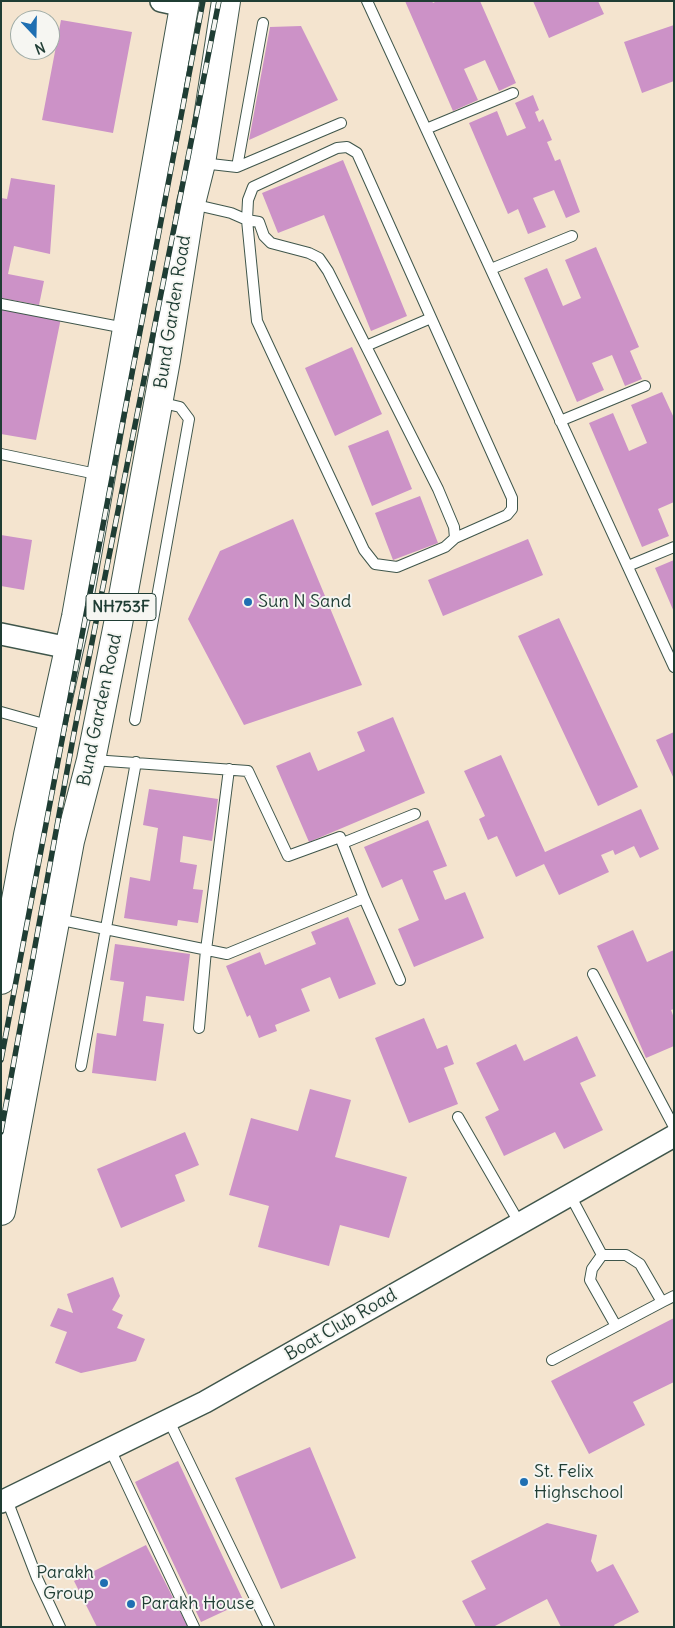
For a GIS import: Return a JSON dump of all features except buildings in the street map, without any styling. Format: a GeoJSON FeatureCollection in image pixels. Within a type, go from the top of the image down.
{"type":"FeatureCollection","features":[{"type":"Feature","properties":{"kind":"highway","name":"Bund Garden Road"},"geometry":{"type":"LineString","coordinates":[[1,1210],[70,841],[91,760],[158,402],[191,203],[201,163],[226,1]]}},
{"type":"Feature","properties":{"kind":"highway","name":"NH753F"},"geometry":{"type":"LineString","coordinates":[[1,980],[28,835],[70,648],[129,328],[177,3]]}},
{"type":"Feature","properties":{"kind":"street"},"geometry":{"type":"LineString","coordinates":[[1,634],[70,648]]}},
{"type":"Feature","properties":{"kind":"street","name":"Boat Club Road"},"geometry":{"type":"LineString","coordinates":[[4,1501],[214,1398],[674,1136]]}},
{"type":"Feature","properties":{"kind":"lane"},"geometry":{"type":"LineString","coordinates":[[367,1],[674,667]]}},
{"type":"Feature","properties":{"kind":"lane"},"geometry":{"type":"LineString","coordinates":[[237,167],[263,24]]}},
{"type":"Feature","properties":{"kind":"lane"},"geometry":{"type":"LineString","coordinates":[[426,129],[513,93]]}},
{"type":"Feature","properties":{"kind":"lane"},"geometry":{"type":"LineString","coordinates":[[201,163],[237,167],[341,123]]}},
{"type":"Feature","properties":{"kind":"lane"},"geometry":{"type":"LineString","coordinates":[[347,147],[357,153],[512,498],[512,509],[507,515],[455,538],[445,547],[397,567],[375,564],[364,550],[257,321],[247,220],[248,200],[253,187],[337,148],[347,147]]}},
{"type":"Feature","properties":{"kind":"lane"},"geometry":{"type":"LineString","coordinates":[[191,203],[259,222],[264,236],[271,243],[309,253],[319,258],[438,489],[454,527],[455,538]]}},
{"type":"Feature","properties":{"kind":"lane"},"geometry":{"type":"LineString","coordinates":[[491,269],[572,236]]}},
{"type":"Feature","properties":{"kind":"lane"},"geometry":{"type":"LineString","coordinates":[[1,304],[129,328]]}},
{"type":"Feature","properties":{"kind":"lane"},"geometry":{"type":"LineString","coordinates":[[366,346],[431,318]]}},
{"type":"Feature","properties":{"kind":"lane"},"geometry":{"type":"LineString","coordinates":[[560,421],[645,386]]}},
{"type":"Feature","properties":{"kind":"lane"},"geometry":{"type":"LineString","coordinates":[[135,720],[189,419],[180,407],[158,402]]}},
{"type":"Feature","properties":{"kind":"lane"},"geometry":{"type":"LineString","coordinates":[[1,454],[102,475]]}},
{"type":"Feature","properties":{"kind":"lane"},"geometry":{"type":"LineString","coordinates":[[628,566],[674,547]]}},
{"type":"Feature","properties":{"kind":"lane"},"geometry":{"type":"LineString","coordinates":[[1,712],[52,726]]}},
{"type":"Feature","properties":{"kind":"lane"},"geometry":{"type":"LineString","coordinates":[[91,760],[248,770],[288,856],[340,837],[400,980]]}},
{"type":"Feature","properties":{"kind":"lane"},"geometry":{"type":"LineString","coordinates":[[80,1066],[136,762]]}},
{"type":"Feature","properties":{"kind":"lane"},"geometry":{"type":"LineString","coordinates":[[199,1028],[206,950],[229,769]]}},
{"type":"Feature","properties":{"kind":"lane"},"geometry":{"type":"LineString","coordinates":[[342,843],[415,814]]}},
{"type":"Feature","properties":{"kind":"lane"},"geometry":{"type":"LineString","coordinates":[[56,919],[227,954],[364,898]]}},
{"type":"Feature","properties":{"kind":"lane"},"geometry":{"type":"LineString","coordinates":[[593,974],[674,1127]]}},
{"type":"Feature","properties":{"kind":"lane"},"geometry":{"type":"LineString","coordinates":[[458,1117],[520,1224]]}},
{"type":"Feature","properties":{"kind":"lane"},"geometry":{"type":"LineString","coordinates":[[570,1195],[602,1255]]}},
{"type":"Feature","properties":{"kind":"lane"},"geometry":{"type":"LineString","coordinates":[[602,1255],[626,1255],[640,1264],[662,1302]]}},
{"type":"Feature","properties":{"kind":"lane"},"geometry":{"type":"LineString","coordinates":[[602,1255],[592,1269],[590,1280],[616,1326]]}},
{"type":"Feature","properties":{"kind":"lane"},"geometry":{"type":"LineString","coordinates":[[552,1360],[674,1296]]}},
{"type":"Feature","properties":{"kind":"lane"},"geometry":{"type":"LineString","coordinates":[[168,1421],[268,1627]]}},
{"type":"Feature","properties":{"kind":"lane"},"geometry":{"type":"LineString","coordinates":[[110,1449],[194,1627]]}},
{"type":"Feature","properties":{"kind":"lane"},"geometry":{"type":"LineString","coordinates":[[4,1501],[60,1627]]}},
{"type":"Feature","properties":{"kind":"railway"},"geometry":{"type":"LineString","coordinates":[[1,1060],[203,1]]}},
{"type":"Feature","properties":{"kind":"railway"},"geometry":{"type":"LineString","coordinates":[[1,1132],[74,733],[219,1]]}},
{"type":"Feature","properties":{"kind":"place","name":"Sun N Sand"},"geometry":{"type":"Point","coordinates":[248,602]}},
{"type":"Feature","properties":{"kind":"place","name":"St. Felix Highschool"},"geometry":{"type":"Point","coordinates":[524,1482]}},
{"type":"Feature","properties":{"kind":"place","name":"Parakh Group"},"geometry":{"type":"Point","coordinates":[104,1583]}},
{"type":"Feature","properties":{"kind":"place","name":"Parakh House"},"geometry":{"type":"Point","coordinates":[131,1604]}}]}
